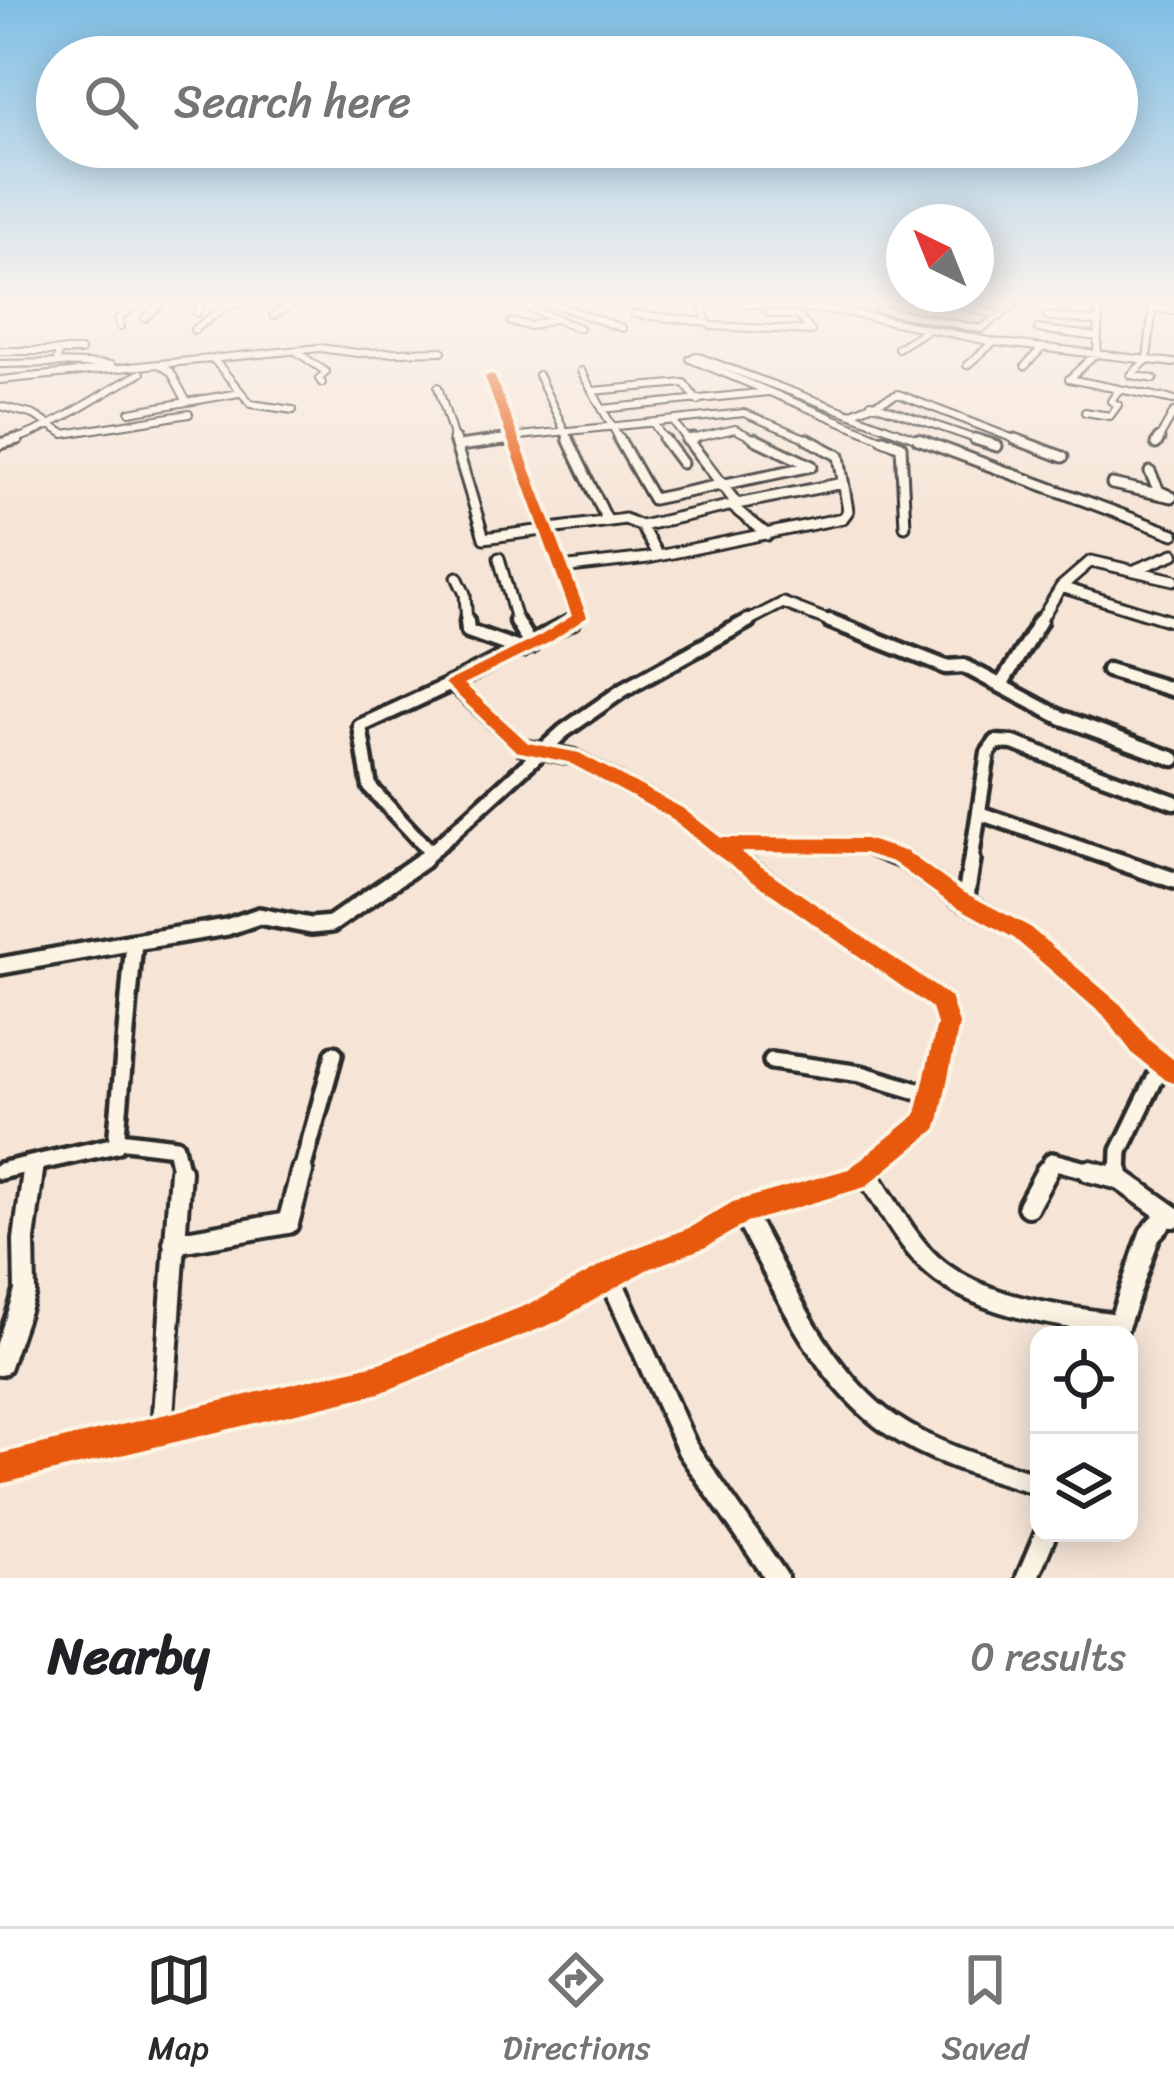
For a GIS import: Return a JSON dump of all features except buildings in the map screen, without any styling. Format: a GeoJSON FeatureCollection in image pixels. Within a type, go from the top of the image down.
{"type":"FeatureCollection","features":[{"type":"Feature","properties":{"kind":"street"},"geometry":{"type":"LineString","coordinates":[[0,380],[82,374]]}},
{"type":"Feature","properties":{"kind":"street"},"geometry":{"type":"LineString","coordinates":[[0,444],[54,424],[82,403],[142,374]]}},
{"type":"Feature","properties":{"kind":"street"},"geometry":{"type":"LineString","coordinates":[[172,374],[187,402]]}},
{"type":"Feature","properties":{"kind":"street"},"geometry":{"type":"LineString","coordinates":[[224,374],[239,394],[256,406],[293,410]]}},
{"type":"Feature","properties":{"kind":"street"},"geometry":{"type":"LineString","coordinates":[[322,383],[319,379],[325,374]]}},
{"type":"Feature","properties":{"kind":"street"},"geometry":{"type":"LineString","coordinates":[[538,374],[607,520]]}},
{"type":"Feature","properties":{"kind":"street"},"geometry":{"type":"LineString","coordinates":[[583,374],[653,499],[812,466],[735,429],[687,440]]}},
{"type":"Feature","properties":{"kind":"street"},"geometry":{"type":"LineString","coordinates":[[726,374],[902,446],[905,526]]}},
{"type":"Feature","properties":{"kind":"street"},"geometry":{"type":"LineString","coordinates":[[746,374],[1174,534]]}},
{"type":"Feature","properties":{"kind":"street"},"geometry":{"type":"LineString","coordinates":[[1076,374],[1070,380],[1174,400]]}},
{"type":"Feature","properties":{"kind":"street"},"geometry":{"type":"LineString","coordinates":[[1132,374],[1154,379]]}},
{"type":"Feature","properties":{"kind":"street"},"geometry":{"type":"LineString","coordinates":[[430,853],[370,787],[360,726],[526,648],[580,617],[490,377]]}},
{"type":"Feature","properties":{"kind":"street"},"geometry":{"type":"LineString","coordinates":[[592,391],[684,383],[709,416]]}},
{"type":"Feature","properties":{"kind":"street"},"geometry":{"type":"LineString","coordinates":[[116,387],[139,423]]}},
{"type":"Feature","properties":{"kind":"street"},"geometry":{"type":"LineString","coordinates":[[438,387],[484,538],[607,520],[625,519],[641,526],[843,483]]}},
{"type":"Feature","properties":{"kind":"street"},"geometry":{"type":"LineString","coordinates":[[1085,412],[1110,416],[1118,405],[1111,401],[1118,391]]}},
{"type":"Feature","properties":{"kind":"street"},"geometry":{"type":"LineString","coordinates":[[602,409],[771,392]]}},
{"type":"Feature","properties":{"kind":"street"},"geometry":{"type":"LineString","coordinates":[[130,412],[239,394]]}},
{"type":"Feature","properties":{"kind":"street"},"geometry":{"type":"LineString","coordinates":[[854,412],[898,394],[1063,457]]}},
{"type":"Feature","properties":{"kind":"street"},"geometry":{"type":"LineString","coordinates":[[871,404],[998,446]]}},
{"type":"Feature","properties":{"kind":"street"},"geometry":{"type":"LineString","coordinates":[[0,406],[54,424],[64,434],[189,414]]}},
{"type":"Feature","properties":{"kind":"street"},"geometry":{"type":"LineString","coordinates":[[1156,444],[1174,412]]}},
{"type":"Feature","properties":{"kind":"street"},"geometry":{"type":"LineString","coordinates":[[459,446],[750,414],[832,449],[841,460],[848,512],[843,518],[658,556],[561,568]]}},
{"type":"Feature","properties":{"kind":"street"},"geometry":{"type":"LineString","coordinates":[[673,421],[736,506],[768,536]]}},
{"type":"Feature","properties":{"kind":"street"},"geometry":{"type":"LineString","coordinates":[[653,423],[682,464]]}},
{"type":"Feature","properties":{"kind":"street"},"geometry":{"type":"LineString","coordinates":[[894,443],[910,435]]}},
{"type":"Feature","properties":{"kind":"street"},"geometry":{"type":"LineString","coordinates":[[1150,472],[1159,491],[1173,498]]}},
{"type":"Feature","properties":{"kind":"street"},"geometry":{"type":"LineString","coordinates":[[1112,484],[1173,498]]}},
{"type":"Feature","properties":{"kind":"street"},"geometry":{"type":"LineString","coordinates":[[641,526],[658,556]]}},
{"type":"Feature","properties":{"kind":"street"},"geometry":{"type":"LineString","coordinates":[[1136,570],[1174,554]]}},
{"type":"Feature","properties":{"kind":"street"},"geometry":{"type":"LineString","coordinates":[[499,558],[526,648]]}},
{"type":"Feature","properties":{"kind":"street"},"geometry":{"type":"LineString","coordinates":[[1001,685],[1061,587],[1091,561],[1174,580]]}},
{"type":"Feature","properties":{"kind":"street"},"geometry":{"type":"LineString","coordinates":[[457,578],[465,594],[468,631],[526,648]]}},
{"type":"Feature","properties":{"kind":"street"},"geometry":{"type":"LineString","coordinates":[[1061,587],[1174,622]]}},
{"type":"Feature","properties":{"kind":"street"},"geometry":{"type":"LineString","coordinates":[[0,966],[244,921],[331,924],[430,853],[538,752],[654,672],[783,603],[946,668],[964,666],[1060,716],[1174,759]]}},
{"type":"Feature","properties":{"kind":"street"},"geometry":{"type":"LineString","coordinates":[[1108,670],[1174,690]]}},
{"type":"Feature","properties":{"kind":"street"},"geometry":{"type":"LineString","coordinates":[[0,1469],[380,1378],[546,1312],[611,1279],[627,1265],[697,1238],[742,1211],[866,1173],[922,1128],[934,1096],[948,1024],[942,1004],[675,812],[573,757],[538,752],[511,738],[454,683]]}},
{"type":"Feature","properties":{"kind":"street"},"geometry":{"type":"LineString","coordinates":[[965,902],[988,753],[1003,740],[1174,802]]}},
{"type":"Feature","properties":{"kind":"street"},"geometry":{"type":"LineString","coordinates":[[979,813],[1174,880]]}},
{"type":"Feature","properties":{"kind":"street"},"geometry":{"type":"LineString","coordinates":[[717,845],[877,848],[912,864],[965,902],[1030,939],[1113,1011],[1142,1048],[1168,1068],[1120,1151],[1120,1179]]}},
{"type":"Feature","properties":{"kind":"street"},"geometry":{"type":"LineString","coordinates":[[0,1171],[110,1150],[118,1140],[134,942]]}},
{"type":"Feature","properties":{"kind":"street"},"geometry":{"type":"LineString","coordinates":[[174,1243],[288,1223],[334,1054]]}},
{"type":"Feature","properties":{"kind":"street"},"geometry":{"type":"LineString","coordinates":[[772,1061],[861,1074],[934,1096]]}},
{"type":"Feature","properties":{"kind":"street"},"geometry":{"type":"LineString","coordinates":[[118,1140],[175,1147],[182,1178],[163,1430]]}},
{"type":"Feature","properties":{"kind":"street"},"geometry":{"type":"LineString","coordinates":[[1028,1206],[1052,1161],[1120,1179],[1171,1216],[1150,1234],[1118,1326]]}},
{"type":"Feature","properties":{"kind":"street"},"geometry":{"type":"LineString","coordinates":[[0,1365],[25,1292],[24,1240],[34,1164]]}},
{"type":"Feature","properties":{"kind":"street"},"geometry":{"type":"LineString","coordinates":[[866,1173],[925,1258],[954,1281],[1046,1316],[1097,1326]]}},
{"type":"Feature","properties":{"kind":"street"},"geometry":{"type":"LineString","coordinates":[[742,1211],[814,1335],[870,1408],[954,1457],[1030,1481]]}},
{"type":"Feature","properties":{"kind":"street"},"geometry":{"type":"LineString","coordinates":[[611,1279],[688,1450],[777,1578]]}},
{"type":"Feature","properties":{"kind":"street"},"geometry":{"type":"LineString","coordinates":[[1027,1578],[1042,1542]]}},
{"type":"Feature","properties":{"kind":"cycle path"},"geometry":{"type":"LineString","coordinates":[[490,377],[580,617],[453,683],[522,747],[573,757],[675,812],[717,845],[865,846],[900,857],[954,896],[1021,932],[1113,1011],[1142,1048],[1174,1073]]}},
{"type":"Feature","properties":{"kind":"cycle path"},"geometry":{"type":"LineString","coordinates":[[0,1469],[380,1378],[546,1312],[638,1260],[697,1238],[742,1211],[856,1179],[927,1121],[948,1024],[942,1003],[717,845]]}}]}
